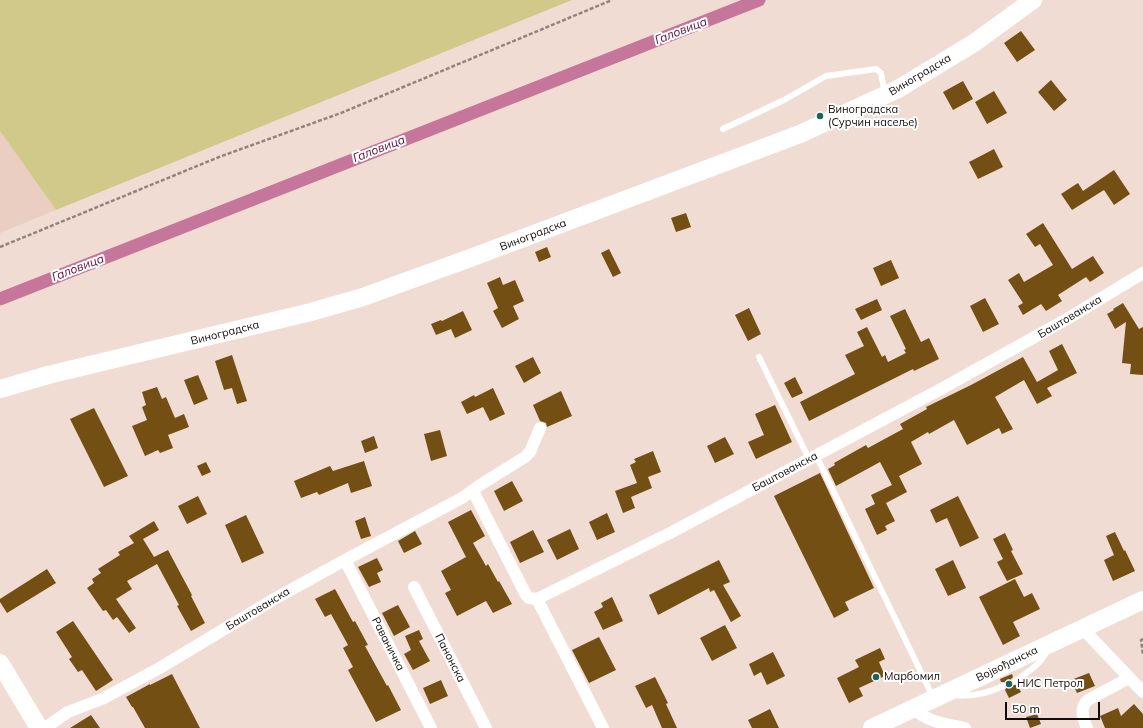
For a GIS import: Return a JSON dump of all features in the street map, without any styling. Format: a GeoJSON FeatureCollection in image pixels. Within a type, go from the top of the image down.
{"type":"FeatureCollection","features":[{"type":"Feature","properties":{"kind":"street","name":"Виноградска"},"geometry":{"type":"LineString","coordinates":[[0,389],[48,375],[311,312],[363,297],[466,260],[800,134],[898,89],[974,43],[1033,0]]}},
{"type":"Feature","properties":{"kind":"street","name":"Баштованска"},"geometry":{"type":"LineString","coordinates":[[537,599],[672,532],[1018,347],[1143,273]]}},
{"type":"Feature","properties":{"kind":"street","name":"Баштованска"},"geometry":{"type":"LineString","coordinates":[[43,728],[68,712],[102,699],[158,669],[248,615],[345,560],[473,491],[480,484],[526,457],[530,452],[540,428]]}},
{"type":"Feature","properties":{"kind":"street"},"geometry":{"type":"LineString","coordinates":[[473,491],[524,591],[529,598],[537,599],[603,728]]}},
{"type":"Feature","properties":{"kind":"street","name":"Раваничка"},"geometry":{"type":"LineString","coordinates":[[345,560],[431,728]]}},
{"type":"Feature","properties":{"kind":"street","name":"Панонска"},"geometry":{"type":"LineString","coordinates":[[414,588],[486,728]]}},
{"type":"Feature","properties":{"kind":"street","name":"Војвођанска"},"geometry":{"type":"LineString","coordinates":[[872,728],[1143,600]]}},
{"type":"Feature","properties":{"kind":"street"},"geometry":{"type":"LineString","coordinates":[[1082,628],[1143,692]]}},
{"type":"Feature","properties":{"kind":"street"},"geometry":{"type":"LineString","coordinates":[[0,663],[43,728]]}},
{"type":"Feature","properties":{"kind":"street"},"geometry":{"type":"LineString","coordinates":[[1088,728],[1082,714],[1084,704],[1088,700],[1129,678]]}},
{"type":"Feature","properties":{"kind":"street"},"geometry":{"type":"LineString","coordinates":[[913,708],[927,719],[965,728]]}},
{"type":"Feature","properties":{"kind":"lane"},"geometry":{"type":"LineString","coordinates":[[724,129],[784,100],[826,76],[876,69],[882,73],[885,95]]}},
{"type":"Feature","properties":{"kind":"lane"},"geometry":{"type":"LineString","coordinates":[[759,357],[940,696],[974,695],[990,692],[1003,686]]}},
{"type":"Feature","properties":{"kind":"lane"},"geometry":{"type":"LineString","coordinates":[[1015,681],[1035,667],[1043,658],[1051,643]]}},
{"type":"Feature","properties":{"kind":"path"},"geometry":{"type":"LineString","coordinates":[[0,247],[218,157],[341,112],[612,0]]}},
{"type":"Feature","properties":{"kind":"path"},"geometry":{"type":"LineString","coordinates":[[1143,639],[1141,640],[1143,655]]}},
{"type":"Feature","properties":{"kind":"shaded area"},"geometry":{"type":"Polygon","coordinates":[[[0,0],[572,0],[56,210],[0,131],[0,0]]]}},
{"type":"Feature","properties":{"kind":"shaded area"},"geometry":{"type":"Polygon","coordinates":[[[0,131],[56,210],[0,233],[0,131]]]}},
{"type":"Feature","properties":{"kind":"building"},"geometry":{"type":"Polygon","coordinates":[[[1021,31],[1035,50],[1017,62],[1004,43],[1021,31]]]}},
{"type":"Feature","properties":{"kind":"building"},"geometry":{"type":"Polygon","coordinates":[[[1051,80],[1067,100],[1054,111],[1038,92],[1051,80]]]}},
{"type":"Feature","properties":{"kind":"building"},"geometry":{"type":"Polygon","coordinates":[[[963,81],[973,99],[953,110],[943,92],[963,81]]]}},
{"type":"Feature","properties":{"kind":"building"},"geometry":{"type":"Polygon","coordinates":[[[994,91],[1007,113],[987,124],[975,102],[994,91]]]}},
{"type":"Feature","properties":{"kind":"building"},"geometry":{"type":"Polygon","coordinates":[[[994,149],[1003,167],[978,179],[969,162],[994,149]]]}},
{"type":"Feature","properties":{"kind":"building"},"geometry":{"type":"Polygon","coordinates":[[[1114,170],[1130,194],[1114,205],[1104,190],[1072,210],[1061,194],[1078,183],[1083,191],[1114,170]]]}},
{"type":"Feature","properties":{"kind":"building"},"geometry":{"type":"Polygon","coordinates":[[[686,213],[691,227],[676,232],[671,218],[686,213]]]}},
{"type":"Feature","properties":{"kind":"building"},"geometry":{"type":"Polygon","coordinates":[[[1043,223],[1072,269],[1093,256],[1104,273],[1090,282],[1086,277],[1058,295],[1062,301],[1046,311],[1041,304],[1023,315],[1018,306],[1023,303],[1008,280],[1019,273],[1024,282],[1053,265],[1040,244],[1035,247],[1026,234],[1043,223]]]}},
{"type":"Feature","properties":{"kind":"building"},"geometry":{"type":"Polygon","coordinates":[[[547,247],[551,257],[539,262],[535,252],[547,247]]]}},
{"type":"Feature","properties":{"kind":"building"},"geometry":{"type":"Polygon","coordinates":[[[609,249],[621,273],[613,277],[601,253],[609,249]]]}},
{"type":"Feature","properties":{"kind":"building"},"geometry":{"type":"Polygon","coordinates":[[[891,260],[899,278],[881,286],[873,268],[891,260]]]}},
{"type":"Feature","properties":{"kind":"building"},"geometry":{"type":"Polygon","coordinates":[[[500,277],[503,285],[515,280],[524,301],[513,306],[519,319],[502,328],[493,311],[498,308],[487,283],[500,277]]]}},
{"type":"Feature","properties":{"kind":"building"},"geometry":{"type":"Polygon","coordinates":[[[985,298],[999,324],[983,332],[970,306],[985,298]]]}},
{"type":"Feature","properties":{"kind":"building"},"geometry":{"type":"Polygon","coordinates":[[[877,299],[882,310],[861,320],[855,309],[877,299]]]}},
{"type":"Feature","properties":{"kind":"building"},"geometry":{"type":"Polygon","coordinates":[[[1123,303],[1139,329],[1143,327],[1143,375],[1130,374],[1131,364],[1122,363],[1126,322],[1115,329],[1107,314],[1123,303]]]}},
{"type":"Feature","properties":{"kind":"building"},"geometry":{"type":"Polygon","coordinates":[[[749,308],[761,334],[748,341],[735,315],[749,308]]]}},
{"type":"Feature","properties":{"kind":"building"},"geometry":{"type":"Polygon","coordinates":[[[905,309],[921,342],[929,338],[939,359],[914,371],[913,369],[809,421],[800,402],[855,374],[845,355],[864,346],[857,332],[867,327],[882,357],[885,355],[888,362],[906,353],[904,350],[906,349],[890,316],[905,309]]]}},
{"type":"Feature","properties":{"kind":"building"},"geometry":{"type":"Polygon","coordinates":[[[463,311],[472,330],[455,338],[451,329],[436,335],[431,324],[441,320],[442,321],[463,311]]]}},
{"type":"Feature","properties":{"kind":"building"},"geometry":{"type":"Polygon","coordinates":[[[1062,344],[1077,373],[1047,388],[1052,396],[1037,404],[1024,380],[995,397],[1013,429],[1002,434],[999,428],[967,445],[954,420],[911,442],[922,464],[899,476],[907,492],[886,503],[895,521],[885,526],[887,530],[877,535],[865,509],[875,504],[871,495],[892,485],[880,462],[836,486],[828,469],[835,465],[834,463],[866,445],[868,448],[903,429],[900,424],[927,409],[926,407],[1023,357],[1037,382],[1058,370],[1049,351],[1062,344]]]}},
{"type":"Feature","properties":{"kind":"building"},"geometry":{"type":"Polygon","coordinates":[[[232,355],[247,401],[237,404],[232,388],[224,390],[215,361],[232,355]]]}},
{"type":"Feature","properties":{"kind":"building"},"geometry":{"type":"Polygon","coordinates":[[[533,357],[541,373],[524,383],[515,366],[533,357]]]}},
{"type":"Feature","properties":{"kind":"building"},"geometry":{"type":"Polygon","coordinates":[[[198,375],[208,399],[194,405],[184,380],[198,375]]]}},
{"type":"Feature","properties":{"kind":"building"},"geometry":{"type":"Polygon","coordinates":[[[795,377],[803,393],[792,398],[784,383],[795,377]]]}},
{"type":"Feature","properties":{"kind":"building"},"geometry":{"type":"Polygon","coordinates":[[[157,387],[162,399],[166,397],[175,418],[184,414],[189,427],[168,435],[173,448],[160,453],[158,450],[145,456],[132,426],[147,420],[142,407],[146,405],[142,392],[157,387]]]}},
{"type":"Feature","properties":{"kind":"building"},"geometry":{"type":"Polygon","coordinates":[[[493,388],[505,414],[490,421],[483,407],[467,414],[461,402],[474,395],[475,397],[493,388]]]}},
{"type":"Feature","properties":{"kind":"building"},"geometry":{"type":"Polygon","coordinates":[[[561,391],[572,416],[547,427],[546,423],[540,421],[533,405],[561,391]]]}},
{"type":"Feature","properties":{"kind":"building"},"geometry":{"type":"Polygon","coordinates":[[[775,405],[792,442],[756,459],[748,442],[764,435],[755,414],[775,405]]]}},
{"type":"Feature","properties":{"kind":"building"},"geometry":{"type":"Polygon","coordinates":[[[94,408],[128,476],[104,487],[70,419],[94,408]]]}},
{"type":"Feature","properties":{"kind":"building"},"geometry":{"type":"Polygon","coordinates":[[[440,430],[447,456],[431,461],[424,434],[440,430]]]}},
{"type":"Feature","properties":{"kind":"building"},"geometry":{"type":"Polygon","coordinates":[[[374,436],[378,448],[365,453],[361,441],[374,436]]]}},
{"type":"Feature","properties":{"kind":"building"},"geometry":{"type":"Polygon","coordinates":[[[725,437],[734,454],[715,463],[707,446],[725,437]]]}},
{"type":"Feature","properties":{"kind":"building"},"geometry":{"type":"Polygon","coordinates":[[[653,451],[661,472],[648,477],[652,488],[631,497],[635,508],[623,513],[615,491],[637,483],[630,465],[636,462],[634,459],[653,451]]]}},
{"type":"Feature","properties":{"kind":"building"},"geometry":{"type":"Polygon","coordinates":[[[364,461],[372,486],[351,493],[348,483],[319,495],[317,492],[301,498],[294,481],[330,466],[333,471],[364,461]]]}},
{"type":"Feature","properties":{"kind":"building"},"geometry":{"type":"Polygon","coordinates":[[[206,462],[211,472],[202,476],[197,466],[206,462]]]}},
{"type":"Feature","properties":{"kind":"building"},"geometry":{"type":"Polygon","coordinates":[[[820,473],[874,588],[845,602],[849,610],[834,618],[774,496],[820,473]]]}},
{"type":"Feature","properties":{"kind":"building"},"geometry":{"type":"Polygon","coordinates":[[[512,481],[523,501],[504,511],[494,491],[512,481]]]}},
{"type":"Feature","properties":{"kind":"building"},"geometry":{"type":"Polygon","coordinates":[[[198,496],[207,514],[187,524],[178,506],[198,496]]]}},
{"type":"Feature","properties":{"kind":"building"},"geometry":{"type":"Polygon","coordinates":[[[958,496],[979,538],[960,547],[947,518],[936,523],[930,510],[958,496]]]}},
{"type":"Feature","properties":{"kind":"building"},"geometry":{"type":"Polygon","coordinates":[[[471,510],[485,536],[473,543],[486,566],[488,564],[498,582],[499,581],[512,604],[493,613],[486,601],[457,616],[445,593],[451,590],[441,571],[466,557],[448,522],[471,510]]]}},
{"type":"Feature","properties":{"kind":"building"},"geometry":{"type":"Polygon","coordinates":[[[607,513],[615,532],[597,540],[589,522],[607,513]]]}},
{"type":"Feature","properties":{"kind":"building"},"geometry":{"type":"Polygon","coordinates":[[[246,515],[264,553],[242,563],[225,525],[246,515]]]}},
{"type":"Feature","properties":{"kind":"building"},"geometry":{"type":"Polygon","coordinates":[[[365,517],[371,536],[361,539],[355,521],[365,517]]]}},
{"type":"Feature","properties":{"kind":"building"},"geometry":{"type":"Polygon","coordinates":[[[154,521],[159,530],[143,539],[154,557],[168,550],[192,595],[191,596],[205,623],[191,631],[157,564],[127,581],[132,589],[116,599],[136,628],[129,633],[117,617],[113,620],[106,610],[103,611],[87,588],[94,583],[92,579],[101,573],[98,569],[120,555],[118,552],[134,543],[129,536],[154,521]]]}},
{"type":"Feature","properties":{"kind":"building"},"geometry":{"type":"Polygon","coordinates":[[[570,529],[579,549],[557,560],[547,540],[570,529]]]}},
{"type":"Feature","properties":{"kind":"building"},"geometry":{"type":"Polygon","coordinates":[[[533,530],[544,552],[520,563],[510,542],[533,530]]]}},
{"type":"Feature","properties":{"kind":"building"},"geometry":{"type":"Polygon","coordinates":[[[415,531],[422,544],[404,553],[398,541],[415,531]]]}},
{"type":"Feature","properties":{"kind":"building"},"geometry":{"type":"Polygon","coordinates":[[[1115,532],[1135,571],[1113,581],[1104,560],[1114,555],[1106,536],[1115,532]]]}},
{"type":"Feature","properties":{"kind":"building"},"geometry":{"type":"Polygon","coordinates":[[[1005,533],[1013,550],[1011,551],[1023,574],[1007,581],[997,562],[1003,559],[993,539],[1005,533]]]}},
{"type":"Feature","properties":{"kind":"building"},"geometry":{"type":"Polygon","coordinates":[[[377,558],[383,570],[377,573],[381,582],[369,587],[358,567],[377,558]]]}},
{"type":"Feature","properties":{"kind":"building"},"geometry":{"type":"Polygon","coordinates":[[[719,560],[730,582],[723,585],[741,616],[731,622],[714,590],[710,592],[709,588],[658,615],[649,595],[719,560]]]}},
{"type":"Feature","properties":{"kind":"building"},"geometry":{"type":"Polygon","coordinates":[[[953,560],[966,588],[948,596],[935,569],[953,560]]]}},
{"type":"Feature","properties":{"kind":"building"},"geometry":{"type":"Polygon","coordinates":[[[47,569],[56,583],[7,613],[0,602],[0,599],[47,569]]]}},
{"type":"Feature","properties":{"kind":"building"},"geometry":{"type":"Polygon","coordinates":[[[1015,579],[1024,597],[1032,593],[1040,609],[1013,622],[1020,636],[1003,645],[979,597],[1015,579]]]}},
{"type":"Feature","properties":{"kind":"building"},"geometry":{"type":"Polygon","coordinates":[[[335,589],[353,622],[355,621],[368,645],[365,646],[401,710],[376,722],[348,670],[353,667],[343,648],[348,645],[331,614],[325,617],[315,599],[335,589]]]}},
{"type":"Feature","properties":{"kind":"building"},"geometry":{"type":"Polygon","coordinates":[[[612,597],[623,621],[603,630],[594,612],[603,607],[601,603],[612,597]]]}},
{"type":"Feature","properties":{"kind":"building"},"geometry":{"type":"Polygon","coordinates":[[[398,605],[410,627],[394,636],[382,613],[398,605]]]}},
{"type":"Feature","properties":{"kind":"building"},"geometry":{"type":"Polygon","coordinates":[[[73,621],[113,680],[96,691],[82,670],[78,672],[69,659],[72,657],[56,632],[73,621]]]}},
{"type":"Feature","properties":{"kind":"building"},"geometry":{"type":"Polygon","coordinates":[[[725,625],[737,648],[712,661],[700,638],[725,625]]]}},
{"type":"Feature","properties":{"kind":"building"},"geometry":{"type":"Polygon","coordinates":[[[419,630],[423,639],[419,641],[430,661],[413,670],[404,654],[411,650],[405,636],[419,630]]]}},
{"type":"Feature","properties":{"kind":"building"},"geometry":{"type":"Polygon","coordinates":[[[599,637],[616,670],[589,683],[572,650],[599,637]]]}},
{"type":"Feature","properties":{"kind":"building"},"geometry":{"type":"Polygon","coordinates":[[[880,648],[885,659],[879,662],[885,676],[859,688],[863,696],[849,703],[837,678],[859,667],[855,660],[880,648]]]}},
{"type":"Feature","properties":{"kind":"building"},"geometry":{"type":"Polygon","coordinates":[[[773,652],[785,676],[767,685],[761,672],[754,676],[749,664],[773,652]]]}},
{"type":"Feature","properties":{"kind":"building"},"geometry":{"type":"Polygon","coordinates":[[[1089,673],[1095,686],[1077,693],[1071,680],[1089,673]]]}},
{"type":"Feature","properties":{"kind":"building"},"geometry":{"type":"Polygon","coordinates":[[[172,674],[200,728],[145,728],[126,697],[172,674]]]}},
{"type":"Feature","properties":{"kind":"building","name":"НИС Петрол"},"geometry":{"type":"Polygon","coordinates":[[[1012,674],[1013,677],[1011,679],[1011,683],[1013,685],[1017,685],[1021,692],[1009,698],[1005,690],[1007,684],[1001,682],[1000,679],[1012,674]]]}},
{"type":"Feature","properties":{"kind":"building"},"geometry":{"type":"Polygon","coordinates":[[[655,677],[668,703],[666,704],[677,728],[662,728],[652,705],[646,708],[635,686],[655,677]]]}},
{"type":"Feature","properties":{"kind":"building"},"geometry":{"type":"Polygon","coordinates":[[[441,680],[448,696],[430,704],[423,688],[441,680]]]}},
{"type":"Feature","properties":{"kind":"building"},"geometry":{"type":"Polygon","coordinates":[[[1134,704],[1143,714],[1143,728],[1105,728],[1100,716],[1118,708],[1121,716],[1134,704]]]}},
{"type":"Feature","properties":{"kind":"building"},"geometry":{"type":"Polygon","coordinates":[[[770,709],[779,728],[752,728],[748,720],[770,709]]]}},
{"type":"Feature","properties":{"kind":"building"},"geometry":{"type":"Polygon","coordinates":[[[1037,714],[1041,724],[1030,728],[1026,717],[1037,714]]]}},
{"type":"Feature","properties":{"kind":"building"},"geometry":{"type":"Polygon","coordinates":[[[91,715],[100,728],[70,728],[91,715]]]}},
{"type":"Feature","properties":{"kind":"waterway","name":"Галовица"},"geometry":{"type":"LineString","coordinates":[[0,299],[759,0]]}},
{"type":"Feature","properties":{"kind":"place","name":"Виноградска (Сурчин насеље)"},"geometry":{"type":"Point","coordinates":[820,116]}},
{"type":"Feature","properties":{"kind":"place","name":"Марбомил"},"geometry":{"type":"Point","coordinates":[876,677]}},
{"type":"Feature","properties":{"kind":"place","name":"НИС Петрол"},"geometry":{"type":"Point","coordinates":[1009,684]}}]}
